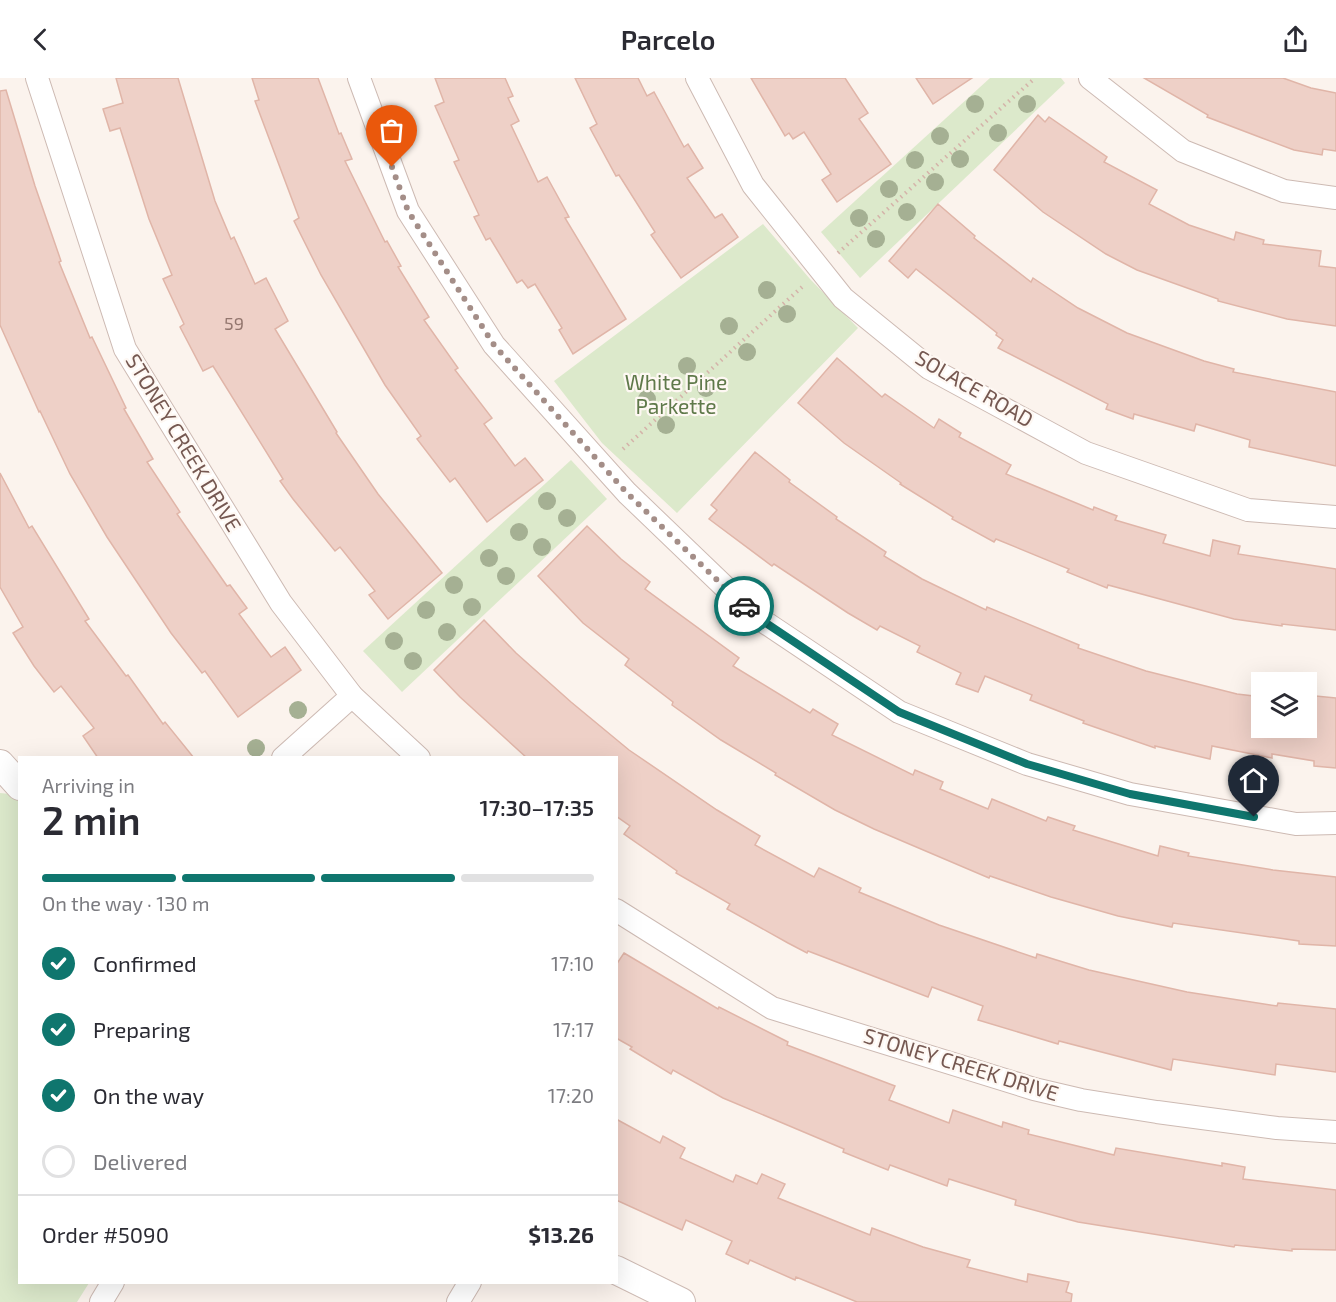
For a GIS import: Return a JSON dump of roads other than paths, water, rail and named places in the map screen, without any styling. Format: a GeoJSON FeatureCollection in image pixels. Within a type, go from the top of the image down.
{"type":"FeatureCollection","features":[{"type":"Feature","properties":{"kind":"street","name":"STONEY CREEK DRIVE"},"geometry":{"type":"LineString","coordinates":[[37,78],[125,349],[281,603],[352,696],[416,756]]}},
{"type":"Feature","properties":{"kind":"street"},"geometry":{"type":"LineString","coordinates":[[359,78],[408,211],[494,345],[627,493],[754,615],[899,712],[1027,764],[1130,794],[1296,824],[1336,823]]}},
{"type":"Feature","properties":{"kind":"street","name":"SOLACE ROAD"},"geometry":{"type":"LineString","coordinates":[[697,78],[753,185],[843,298],[929,368],[1086,453],[1248,510],[1336,517]]}},
{"type":"Feature","properties":{"kind":"street"},"geometry":{"type":"LineString","coordinates":[[1090,78],[1183,151],[1284,191],[1336,198]]}},
{"type":"Feature","properties":{"kind":"street"},"geometry":{"type":"LineString","coordinates":[[285,756],[352,696]]}},
{"type":"Feature","properties":{"kind":"street"},"geometry":{"type":"LineString","coordinates":[[0,764],[18,784]]}},
{"type":"Feature","properties":{"kind":"street","name":"STONEY CREEK DRIVE"},"geometry":{"type":"LineString","coordinates":[[618,911],[772,1008],[1023,1086],[1081,1100],[1157,1112],[1277,1128],[1336,1132]]}},
{"type":"Feature","properties":{"kind":"street"},"geometry":{"type":"LineString","coordinates":[[618,1271],[681,1302]]}},
{"type":"Feature","properties":{"kind":"street"},"geometry":{"type":"LineString","coordinates":[[101,1302],[112,1284]]}},
{"type":"Feature","properties":{"kind":"street"},"geometry":{"type":"LineString","coordinates":[[458,1302],[469,1284]]}},
{"type":"Feature","properties":{"kind":"park label","name":"White Pine Parkette"},"geometry":{"type":"Point","coordinates":[676,395]}}]}
